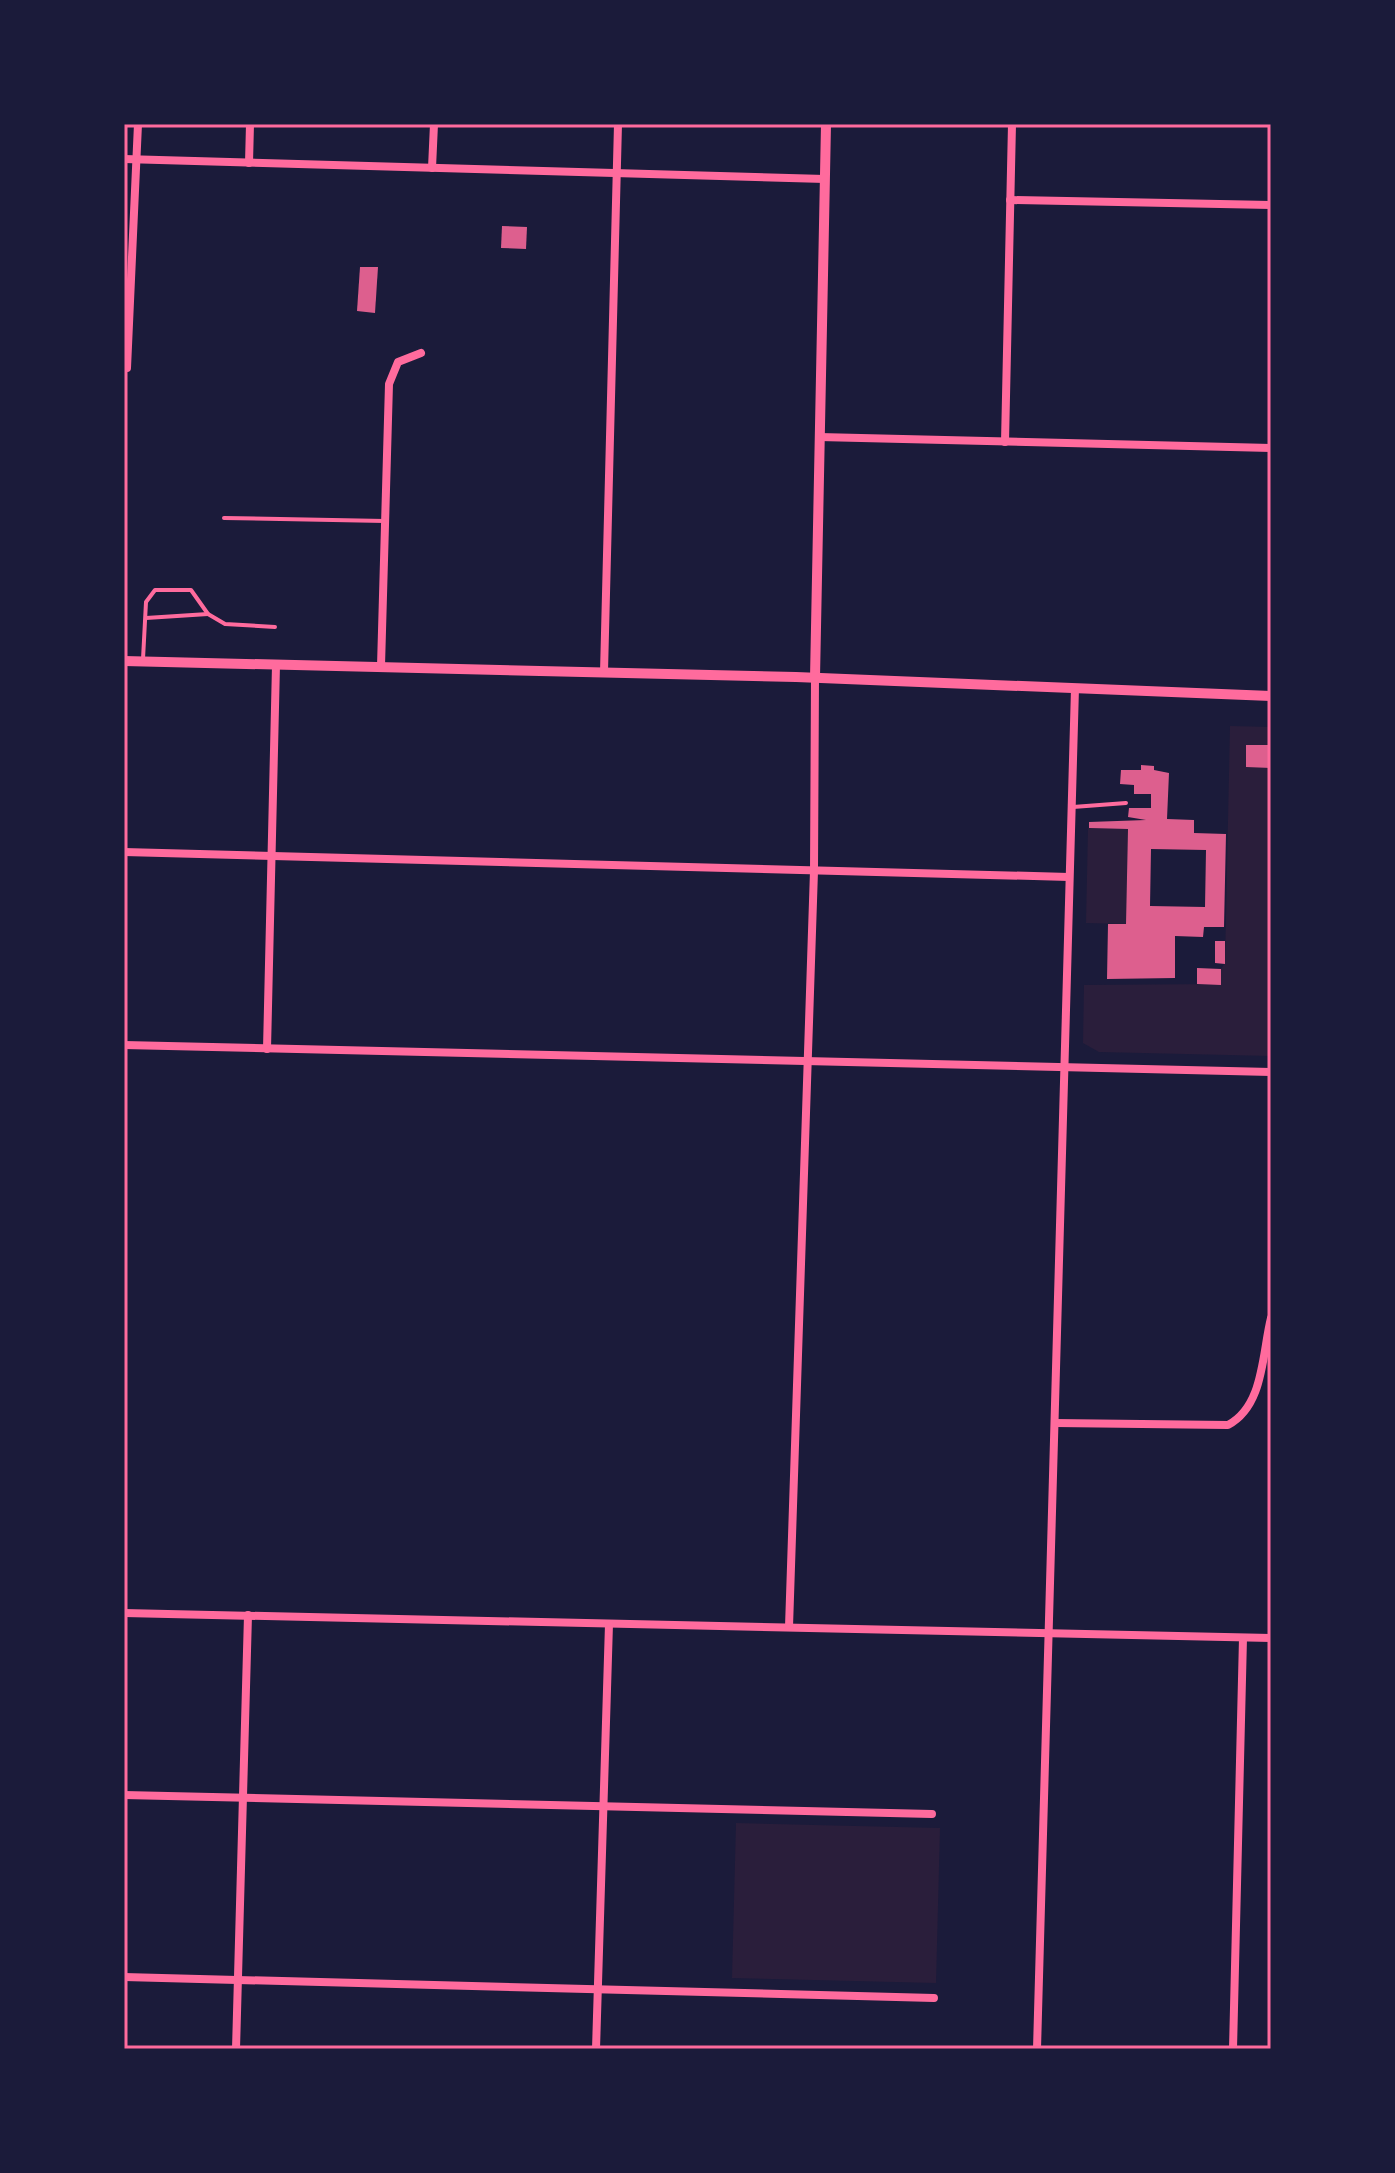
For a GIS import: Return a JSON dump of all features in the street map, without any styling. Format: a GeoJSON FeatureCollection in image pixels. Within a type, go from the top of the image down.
{"type":"FeatureCollection","features":[{"type":"Feature","properties":{"kind":"street"},"geometry":{"type":"LineString","coordinates":[[127,368],[138,124]]}},
{"type":"Feature","properties":{"kind":"street"},"geometry":{"type":"LineString","coordinates":[[249,163],[250,124]]}},
{"type":"Feature","properties":{"kind":"street"},"geometry":{"type":"LineString","coordinates":[[432,168],[434,124]]}},
{"type":"Feature","properties":{"kind":"street"},"geometry":{"type":"LineString","coordinates":[[604,672],[618,124]]}},
{"type":"Feature","properties":{"kind":"street"},"geometry":{"type":"LineString","coordinates":[[789,1627],[814,871],[826,124]]}},
{"type":"Feature","properties":{"kind":"street"},"geometry":{"type":"LineString","coordinates":[[1005,442],[1012,124]]}},
{"type":"Feature","properties":{"kind":"street"},"geometry":{"type":"LineString","coordinates":[[124,159],[825,179]]}},
{"type":"Feature","properties":{"kind":"street"},"geometry":{"type":"LineString","coordinates":[[1010,200],[1271,205]]}},
{"type":"Feature","properties":{"kind":"street"},"geometry":{"type":"LineString","coordinates":[[381,666],[389,384],[398,362],[421,353]]}},
{"type":"Feature","properties":{"kind":"street"},"geometry":{"type":"LineString","coordinates":[[819,437],[1271,448]]}},
{"type":"Feature","properties":{"kind":"street"},"geometry":{"type":"LineString","coordinates":[[124,661],[815,678],[1271,696]]}},
{"type":"Feature","properties":{"kind":"street"},"geometry":{"type":"LineString","coordinates":[[267,1049],[276,665]]}},
{"type":"Feature","properties":{"kind":"street"},"geometry":{"type":"LineString","coordinates":[[1037,2049],[1075,688]]}},
{"type":"Feature","properties":{"kind":"street"},"geometry":{"type":"LineString","coordinates":[[124,852],[1069,877]]}},
{"type":"Feature","properties":{"kind":"street"},"geometry":{"type":"LineString","coordinates":[[124,1045],[1271,1072]]}},
{"type":"Feature","properties":{"kind":"street"},"geometry":{"type":"LineString","coordinates":[[1055,1423],[1228,1425],[1242,1417],[1251,1405],[1271,1318]]}},
{"type":"Feature","properties":{"kind":"street"},"geometry":{"type":"LineString","coordinates":[[124,1613],[1271,1638]]}},
{"type":"Feature","properties":{"kind":"street"},"geometry":{"type":"LineString","coordinates":[[236,2049],[248,1615]]}},
{"type":"Feature","properties":{"kind":"street"},"geometry":{"type":"LineString","coordinates":[[596,2049],[609,1624]]}},
{"type":"Feature","properties":{"kind":"street"},"geometry":{"type":"LineString","coordinates":[[1233,2049],[1243,1638]]}},
{"type":"Feature","properties":{"kind":"street"},"geometry":{"type":"LineString","coordinates":[[124,1795],[932,1814]]}},
{"type":"Feature","properties":{"kind":"street"},"geometry":{"type":"LineString","coordinates":[[124,1977],[934,1998]]}},
{"type":"Feature","properties":{"kind":"lane"},"geometry":{"type":"LineString","coordinates":[[224,518],[385,521]]}},
{"type":"Feature","properties":{"kind":"lane"},"geometry":{"type":"LineString","coordinates":[[143,661],[147,597],[159,589],[191,590],[208,614],[233,626],[275,627]]}},
{"type":"Feature","properties":{"kind":"lane"},"geometry":{"type":"LineString","coordinates":[[146,618],[208,614]]}},
{"type":"Feature","properties":{"kind":"lane"},"geometry":{"type":"LineString","coordinates":[[1070,807],[1126,803]]}},
{"type":"Feature","properties":{"kind":"shaded area"},"geometry":{"type":"Polygon","coordinates":[[[1230,726],[1271,727],[1271,1056],[1099,1052],[1083,1043],[1084,985],[1221,984],[1221,969],[1225,963],[1230,726]]]}},
{"type":"Feature","properties":{"kind":"shaded area"},"geometry":{"type":"Polygon","coordinates":[[[1088,828],[1128,829],[1126,924],[1086,923],[1088,828]]]}},
{"type":"Feature","properties":{"kind":"shaded area"},"geometry":{"type":"Polygon","coordinates":[[[736,1823],[940,1828],[936,1983],[732,1978],[736,1823]]]}},
{"type":"Feature","properties":{"kind":"building"},"geometry":{"type":"Polygon","coordinates":[[[502,226],[527,227],[526,249],[501,248],[502,226]]]}},
{"type":"Feature","properties":{"kind":"building"},"geometry":{"type":"Polygon","coordinates":[[[360,267],[378,267],[375,313],[357,311],[360,267]]]}},
{"type":"Feature","properties":{"kind":"building"},"geometry":{"type":"Polygon","coordinates":[[[1246,745],[1271,745],[1271,768],[1246,767],[1246,745]]]}},
{"type":"Feature","properties":{"kind":"building"},"geometry":{"type":"Polygon","coordinates":[[[1141,765],[1154,766],[1154,770],[1169,773],[1167,819],[1194,820],[1194,833],[1226,834],[1224,927],[1204,927],[1203,937],[1175,936],[1175,978],[1107,979],[1108,924],[1126,924],[1128,829],[1089,828],[1089,822],[1146,820],[1128,817],[1129,808],[1151,808],[1151,794],[1134,794],[1134,785],[1120,784],[1121,770],[1141,770],[1141,765]],[[1151,849],[1150,906],[1205,907],[1206,850],[1151,849]]]}},
{"type":"Feature","properties":{"kind":"building"},"geometry":{"type":"Polygon","coordinates":[[[1215,941],[1225,941],[1225,964],[1215,963],[1215,941]]]}},
{"type":"Feature","properties":{"kind":"building"},"geometry":{"type":"Polygon","coordinates":[[[1197,968],[1221,969],[1221,985],[1197,984],[1197,968]]]}}]}
